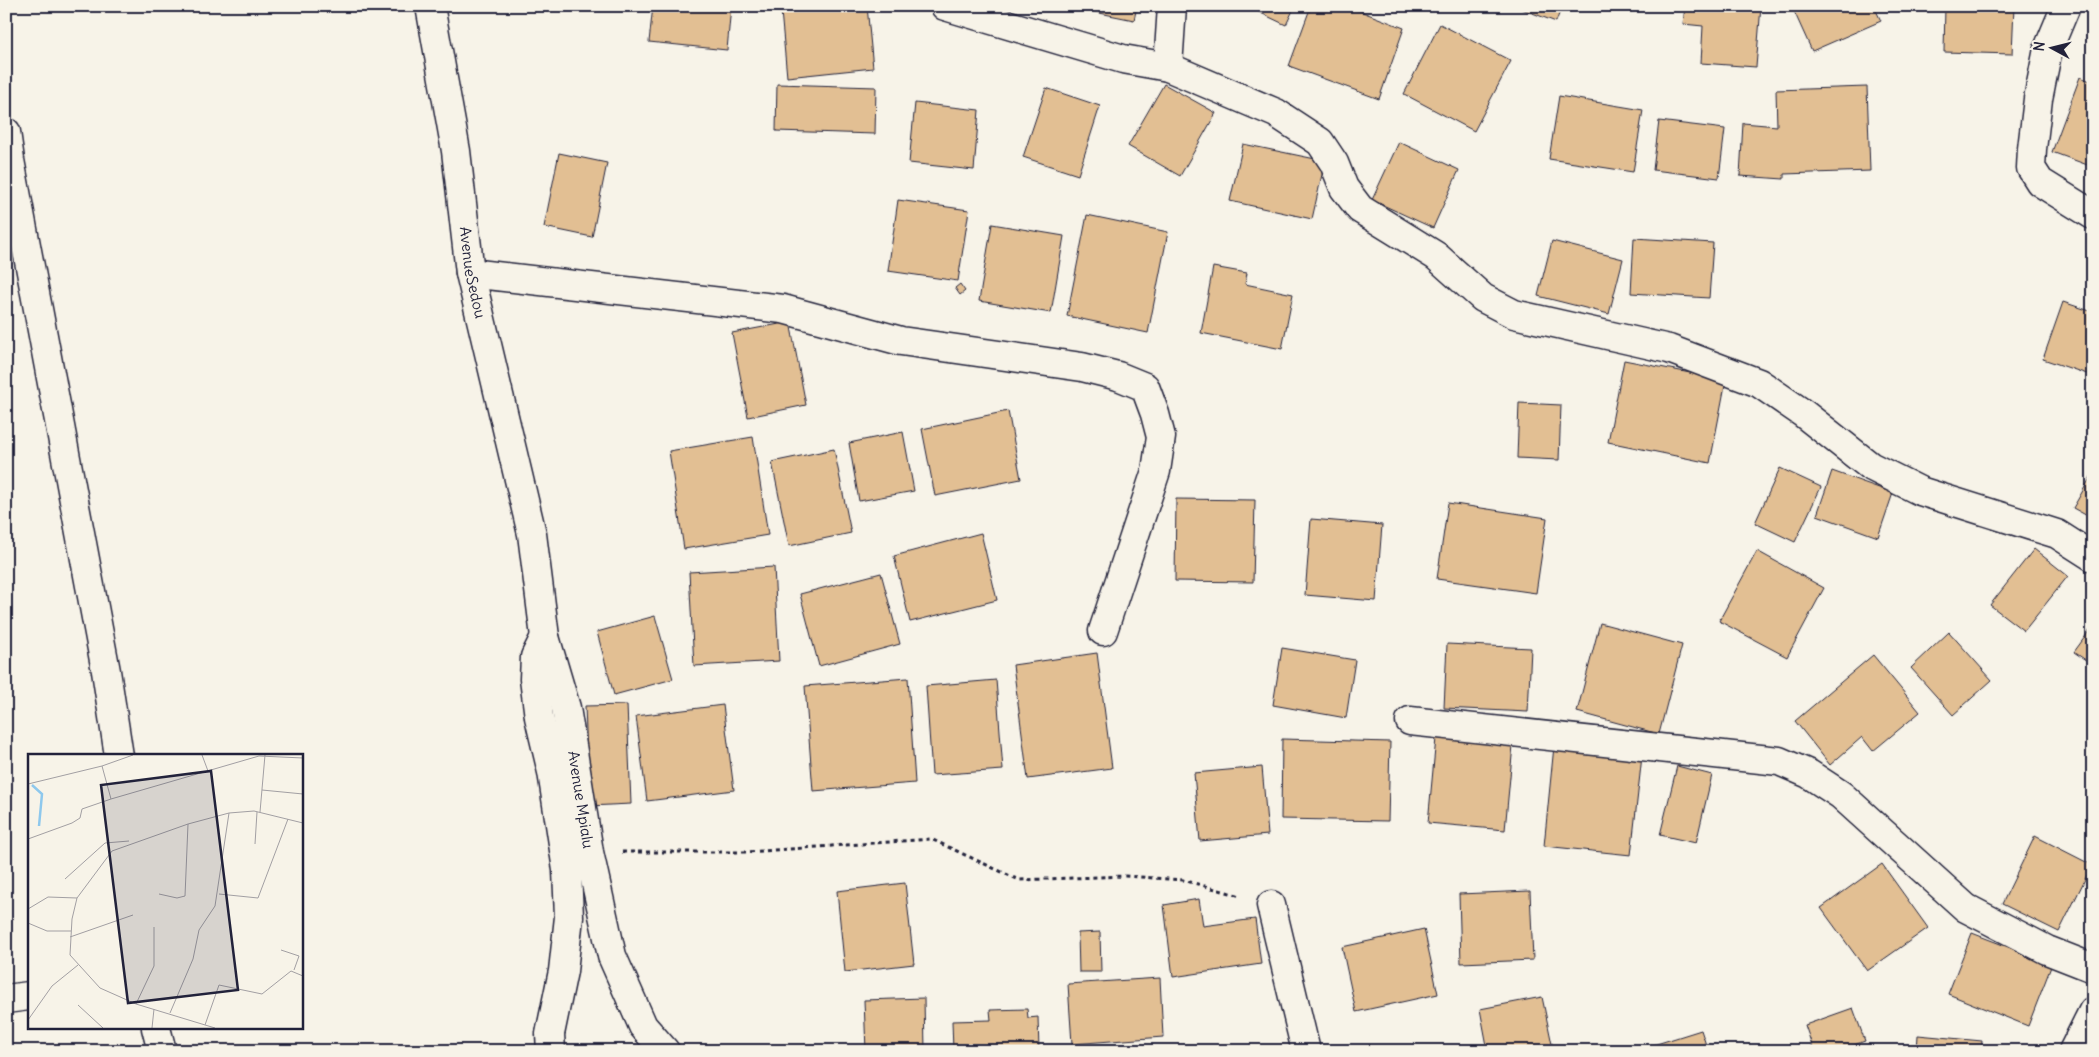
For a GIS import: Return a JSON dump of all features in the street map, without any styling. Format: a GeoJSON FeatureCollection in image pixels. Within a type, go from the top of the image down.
{"type":"FeatureCollection","features":[{"type":"Feature","properties":{"kind":"street","name":"AvenueSedou"},"geometry":{"type":"LineString","coordinates":[[430,6],[456,151],[470,273],[532,534]]}},
{"type":"Feature","properties":{"kind":"street"},"geometry":{"type":"LineString","coordinates":[[945,6],[1123,59],[1168,67],[1276,113],[1320,142],[1334,163],[1344,188],[1360,210],[1436,256],[1483,298],[1514,314],[1669,349],[1759,383],[1804,414],[1870,466],[1920,491],[2057,534],[2093,557]]}},
{"type":"Feature","properties":{"kind":"street"},"geometry":{"type":"LineString","coordinates":[[1168,67],[1172,6]]}},
{"type":"Feature","properties":{"kind":"street"},"geometry":{"type":"LineString","coordinates":[[2066,6],[2048,49],[2038,99],[2032,149],[2032,168],[2040,182],[2093,215]]}},
{"type":"Feature","properties":{"kind":"street"},"geometry":{"type":"LineString","coordinates":[[6,132],[106,671],[119,754]]}},
{"type":"Feature","properties":{"kind":"street"},"geometry":{"type":"LineString","coordinates":[[470,273],[783,309],[901,341],[1082,367],[1118,376],[1145,387],[1161,437],[1156,471],[1103,631]]}},
{"type":"Feature","properties":{"kind":"street","name":"Avenue Mpialu"},"geometry":{"type":"LineString","coordinates":[[532,534],[546,637],[566,708],[588,852],[612,956],[642,1026],[664,1051]]}},
{"type":"Feature","properties":{"kind":"street"},"geometry":{"type":"LineString","coordinates":[[546,637],[535,657],[534,679],[539,717],[552,772],[567,870],[569,917],[563,971],[550,1034],[552,1051]]}},
{"type":"Feature","properties":{"kind":"street"},"geometry":{"type":"LineString","coordinates":[[1410,721],[1779,761],[1809,774],[1841,795],[1966,908],[2047,950],[2093,968]]}},
{"type":"Feature","properties":{"kind":"street"},"geometry":{"type":"LineString","coordinates":[[1271,905],[1306,1051]]}},
{"type":"Feature","properties":{"kind":"street"},"geometry":{"type":"LineString","coordinates":[[6,1000],[28,996]]}},
{"type":"Feature","properties":{"kind":"street"},"geometry":{"type":"LineString","coordinates":[[2073,1051],[2093,1012]]}},
{"type":"Feature","properties":{"kind":"street"},"geometry":{"type":"LineString","coordinates":[[157,1030],[162,1051]]}},
{"type":"Feature","properties":{"kind":"path"},"geometry":{"type":"LineString","coordinates":[[588,852],[747,852],[931,838],[1019,880],[1125,876],[1183,880],[1271,905]]}},
{"type":"Feature","properties":{"kind":"building"},"geometry":{"type":"Polygon","coordinates":[[[653,6],[731,6],[727,50],[649,42],[653,6]]]}},
{"type":"Feature","properties":{"kind":"building"},"geometry":{"type":"Polygon","coordinates":[[[835,6],[867,6],[873,68],[787,77],[781,11],[835,6]]]}},
{"type":"Feature","properties":{"kind":"building"},"geometry":{"type":"Polygon","coordinates":[[[1065,6],[1137,6],[1134,20],[1065,6]]]}},
{"type":"Feature","properties":{"kind":"building"},"geometry":{"type":"Polygon","coordinates":[[[1246,6],[1295,6],[1286,25],[1246,6]]]}},
{"type":"Feature","properties":{"kind":"building"},"geometry":{"type":"Polygon","coordinates":[[[1311,6],[1347,6],[1404,28],[1379,99],[1289,66],[1311,6]]]}},
{"type":"Feature","properties":{"kind":"building"},"geometry":{"type":"Polygon","coordinates":[[[1514,6],[1562,6],[1556,22],[1514,6]]]}},
{"type":"Feature","properties":{"kind":"building"},"geometry":{"type":"Polygon","coordinates":[[[1685,6],[1761,6],[1756,67],[1701,63],[1703,26],[1683,24],[1685,6]]]}},
{"type":"Feature","properties":{"kind":"building"},"geometry":{"type":"Polygon","coordinates":[[[1800,6],[1874,6],[1881,21],[1812,51],[1793,9],[1800,6]]]}},
{"type":"Feature","properties":{"kind":"building"},"geometry":{"type":"Polygon","coordinates":[[[1945,6],[2014,6],[2012,54],[1944,52],[1945,6]]]}},
{"type":"Feature","properties":{"kind":"building"},"geometry":{"type":"Polygon","coordinates":[[[1440,24],[1511,61],[1474,131],[1404,94],[1440,24]]]}},
{"type":"Feature","properties":{"kind":"building"},"geometry":{"type":"Polygon","coordinates":[[[2080,77],[2093,82],[2093,167],[2052,152],[2080,77]]]}},
{"type":"Feature","properties":{"kind":"building"},"geometry":{"type":"Polygon","coordinates":[[[777,84],[876,87],[875,134],[776,131],[777,84]]]}},
{"type":"Feature","properties":{"kind":"building"},"geometry":{"type":"Polygon","coordinates":[[[1164,84],[1216,113],[1180,176],[1128,146],[1164,84]]]}},
{"type":"Feature","properties":{"kind":"building"},"geometry":{"type":"Polygon","coordinates":[[[1867,87],[1870,171],[1784,174],[1784,179],[1740,176],[1743,123],[1777,126],[1776,90],[1867,87]]]}},
{"type":"Feature","properties":{"kind":"building"},"geometry":{"type":"Polygon","coordinates":[[[1046,88],[1100,106],[1078,175],[1023,157],[1046,88]]]}},
{"type":"Feature","properties":{"kind":"building"},"geometry":{"type":"Polygon","coordinates":[[[1559,96],[1643,110],[1633,172],[1549,159],[1559,96]]]}},
{"type":"Feature","properties":{"kind":"building"},"geometry":{"type":"Polygon","coordinates":[[[915,103],[979,110],[974,170],[909,163],[915,103]]]}},
{"type":"Feature","properties":{"kind":"building"},"geometry":{"type":"Polygon","coordinates":[[[1659,121],[1725,129],[1719,178],[1653,170],[1659,121]]]}},
{"type":"Feature","properties":{"kind":"building"},"geometry":{"type":"Polygon","coordinates":[[[1399,142],[1459,170],[1433,228],[1372,200],[1399,142]]]}},
{"type":"Feature","properties":{"kind":"building"},"geometry":{"type":"Polygon","coordinates":[[[1243,144],[1325,161],[1312,219],[1230,201],[1243,144]]]}},
{"type":"Feature","properties":{"kind":"building"},"geometry":{"type":"Polygon","coordinates":[[[559,153],[607,163],[592,237],[544,227],[559,153]]]}},
{"type":"Feature","properties":{"kind":"building"},"geometry":{"type":"Polygon","coordinates":[[[898,200],[969,210],[958,281],[888,271],[898,200]]]}},
{"type":"Feature","properties":{"kind":"building"},"geometry":{"type":"Polygon","coordinates":[[[1087,215],[1168,232],[1148,333],[1067,316],[1087,215]]]}},
{"type":"Feature","properties":{"kind":"building"},"geometry":{"type":"Polygon","coordinates":[[[992,224],[1064,236],[1051,313],[979,301],[992,224]]]}},
{"type":"Feature","properties":{"kind":"building"},"geometry":{"type":"Polygon","coordinates":[[[1634,238],[1713,243],[1709,298],[1631,293],[1634,238]]]}},
{"type":"Feature","properties":{"kind":"building"},"geometry":{"type":"Polygon","coordinates":[[[1552,241],[1623,259],[1609,314],[1538,296],[1552,241]]]}},
{"type":"Feature","properties":{"kind":"building"},"geometry":{"type":"Polygon","coordinates":[[[1213,267],[1247,273],[1245,284],[1293,294],[1282,349],[1201,333],[1213,267]]]}},
{"type":"Feature","properties":{"kind":"building"},"geometry":{"type":"Polygon","coordinates":[[[960,284],[965,291],[960,295],[955,288],[960,284]]]}},
{"type":"Feature","properties":{"kind":"building"},"geometry":{"type":"Polygon","coordinates":[[[2063,302],[2093,312],[2093,376],[2043,359],[2063,302]]]}},
{"type":"Feature","properties":{"kind":"building"},"geometry":{"type":"Polygon","coordinates":[[[790,322],[806,405],[748,417],[732,333],[790,322]]]}},
{"type":"Feature","properties":{"kind":"building"},"geometry":{"type":"Polygon","coordinates":[[[1624,360],[1726,380],[1710,463],[1608,442],[1624,360]]]}},
{"type":"Feature","properties":{"kind":"building"},"geometry":{"type":"Polygon","coordinates":[[[1519,403],[1561,405],[1559,460],[1517,458],[1519,403]]]}},
{"type":"Feature","properties":{"kind":"building"},"geometry":{"type":"Polygon","coordinates":[[[1008,411],[1021,479],[935,496],[922,429],[1008,411]]]}},
{"type":"Feature","properties":{"kind":"building"},"geometry":{"type":"Polygon","coordinates":[[[903,432],[914,491],[859,501],[849,443],[903,432]]]}},
{"type":"Feature","properties":{"kind":"building"},"geometry":{"type":"Polygon","coordinates":[[[753,437],[768,535],[684,549],[669,451],[753,437]]]}},
{"type":"Feature","properties":{"kind":"building"},"geometry":{"type":"Polygon","coordinates":[[[834,449],[851,533],[789,546],[772,462],[834,449]]]}},
{"type":"Feature","properties":{"kind":"building"},"geometry":{"type":"Polygon","coordinates":[[[1780,468],[1821,487],[1795,542],[1755,523],[1780,468]]]}},
{"type":"Feature","properties":{"kind":"building"},"geometry":{"type":"Polygon","coordinates":[[[1832,471],[1893,493],[1878,537],[1817,515],[1832,471]]]}},
{"type":"Feature","properties":{"kind":"building"},"geometry":{"type":"Polygon","coordinates":[[[2093,473],[2093,519],[2073,508],[2093,473]]]}},
{"type":"Feature","properties":{"kind":"building"},"geometry":{"type":"Polygon","coordinates":[[[1176,499],[1255,500],[1253,582],[1175,581],[1176,499]]]}},
{"type":"Feature","properties":{"kind":"building"},"geometry":{"type":"Polygon","coordinates":[[[1448,503],[1547,518],[1536,593],[1437,579],[1448,503]]]}},
{"type":"Feature","properties":{"kind":"building"},"geometry":{"type":"Polygon","coordinates":[[[1311,519],[1382,525],[1376,601],[1305,595],[1311,519]]]}},
{"type":"Feature","properties":{"kind":"building"},"geometry":{"type":"Polygon","coordinates":[[[981,533],[997,600],[910,622],[894,556],[981,533]]]}},
{"type":"Feature","properties":{"kind":"building"},"geometry":{"type":"Polygon","coordinates":[[[2034,549],[2068,576],[2024,631],[1990,605],[2034,549]]]}},
{"type":"Feature","properties":{"kind":"building"},"geometry":{"type":"Polygon","coordinates":[[[1757,551],[1824,588],[1787,657],[1719,621],[1757,551]]]}},
{"type":"Feature","properties":{"kind":"building"},"geometry":{"type":"Polygon","coordinates":[[[774,567],[779,661],[694,666],[689,572],[774,567]]]}},
{"type":"Feature","properties":{"kind":"building"},"geometry":{"type":"Polygon","coordinates":[[[881,573],[900,644],[819,666],[800,594],[881,573]]]}},
{"type":"Feature","properties":{"kind":"building"},"geometry":{"type":"Polygon","coordinates":[[[655,616],[673,679],[614,695],[597,632],[655,616]]]}},
{"type":"Feature","properties":{"kind":"building"},"geometry":{"type":"Polygon","coordinates":[[[1600,623],[1682,645],[1659,734],[1577,712],[1600,623]]]}},
{"type":"Feature","properties":{"kind":"building"},"geometry":{"type":"Polygon","coordinates":[[[2093,626],[2093,665],[2074,652],[2093,626]]]}},
{"type":"Feature","properties":{"kind":"building"},"geometry":{"type":"Polygon","coordinates":[[[1949,632],[1992,680],[1953,715],[1911,668],[1949,632]]]}},
{"type":"Feature","properties":{"kind":"building"},"geometry":{"type":"Polygon","coordinates":[[[1447,644],[1531,648],[1528,712],[1444,708],[1447,644]]]}},
{"type":"Feature","properties":{"kind":"building"},"geometry":{"type":"Polygon","coordinates":[[[1282,648],[1355,660],[1346,718],[1273,705],[1282,648]]]}},
{"type":"Feature","properties":{"kind":"building"},"geometry":{"type":"Polygon","coordinates":[[[1097,653],[1112,768],[1028,779],[1013,665],[1097,653]]]}},
{"type":"Feature","properties":{"kind":"building"},"geometry":{"type":"Polygon","coordinates":[[[1873,655],[1920,712],[1873,751],[1862,737],[1830,765],[1795,721],[1873,655]]]}},
{"type":"Feature","properties":{"kind":"building"},"geometry":{"type":"Polygon","coordinates":[[[908,678],[915,783],[813,791],[805,686],[908,678]]]}},
{"type":"Feature","properties":{"kind":"building"},"geometry":{"type":"Polygon","coordinates":[[[996,680],[1003,770],[932,775],[926,686],[996,680]]]}},
{"type":"Feature","properties":{"kind":"building"},"geometry":{"type":"Polygon","coordinates":[[[627,705],[631,804],[589,806],[585,706],[627,705]]]}},
{"type":"Feature","properties":{"kind":"building"},"geometry":{"type":"Polygon","coordinates":[[[723,705],[734,790],[647,801],[636,716],[723,705]]]}},
{"type":"Feature","properties":{"kind":"building"},"geometry":{"type":"Polygon","coordinates":[[[1436,738],[1513,745],[1505,830],[1428,823],[1436,738]]]}},
{"type":"Feature","properties":{"kind":"building"},"geometry":{"type":"Polygon","coordinates":[[[1282,739],[1390,742],[1388,821],[1281,819],[1282,739]]]}},
{"type":"Feature","properties":{"kind":"building"},"geometry":{"type":"Polygon","coordinates":[[[1554,746],[1642,756],[1631,855],[1544,846],[1554,746]]]}},
{"type":"Feature","properties":{"kind":"building"},"geometry":{"type":"Polygon","coordinates":[[[1677,766],[1712,775],[1696,843],[1660,835],[1677,766]]]}},
{"type":"Feature","properties":{"kind":"building"},"geometry":{"type":"Polygon","coordinates":[[[1262,767],[1268,835],[1200,841],[1194,773],[1262,767]]]}},
{"type":"Feature","properties":{"kind":"building"},"geometry":{"type":"Polygon","coordinates":[[[2035,836],[2092,865],[2059,932],[2002,904],[2035,836]]]}},
{"type":"Feature","properties":{"kind":"building"},"geometry":{"type":"Polygon","coordinates":[[[1882,864],[1928,928],[1867,971],[1821,908],[1882,864]]]}},
{"type":"Feature","properties":{"kind":"building"},"geometry":{"type":"Polygon","coordinates":[[[905,883],[914,964],[845,972],[837,891],[905,883]]]}},
{"type":"Feature","properties":{"kind":"building"},"geometry":{"type":"Polygon","coordinates":[[[1530,891],[1533,960],[1461,963],[1459,894],[1530,891]]]}},
{"type":"Feature","properties":{"kind":"building"},"geometry":{"type":"Polygon","coordinates":[[[1199,899],[1203,926],[1255,919],[1261,964],[1173,977],[1164,905],[1199,899]]]}},
{"type":"Feature","properties":{"kind":"building"},"geometry":{"type":"Polygon","coordinates":[[[1424,929],[1438,994],[1356,1012],[1342,947],[1424,929]]]}},
{"type":"Feature","properties":{"kind":"building"},"geometry":{"type":"Polygon","coordinates":[[[1100,932],[1101,972],[1079,972],[1078,933],[1100,932]]]}},
{"type":"Feature","properties":{"kind":"building"},"geometry":{"type":"Polygon","coordinates":[[[1972,933],[2052,964],[2028,1026],[1948,994],[1972,933]]]}},
{"type":"Feature","properties":{"kind":"building"},"geometry":{"type":"Polygon","coordinates":[[[1160,978],[1163,1037],[1072,1044],[1068,984],[1160,978]]]}},
{"type":"Feature","properties":{"kind":"building"},"geometry":{"type":"Polygon","coordinates":[[[1542,997],[1553,1049],[1488,1051],[1480,1009],[1542,997]]]}},
{"type":"Feature","properties":{"kind":"building"},"geometry":{"type":"Polygon","coordinates":[[[924,998],[925,1051],[866,1051],[864,1000],[924,998]]]}},
{"type":"Feature","properties":{"kind":"building"},"geometry":{"type":"Polygon","coordinates":[[[1853,1008],[1865,1041],[1838,1051],[1814,1051],[1805,1025],[1853,1008]]]}},
{"type":"Feature","properties":{"kind":"building"},"geometry":{"type":"Polygon","coordinates":[[[1027,1009],[1028,1018],[1038,1017],[1039,1051],[953,1051],[952,1021],[991,1020],[990,1010],[1027,1009]]]}},
{"type":"Feature","properties":{"kind":"building"},"geometry":{"type":"Polygon","coordinates":[[[1701,1030],[1708,1051],[1648,1051],[1647,1047],[1701,1030]]]}},
{"type":"Feature","properties":{"kind":"building"},"geometry":{"type":"Polygon","coordinates":[[[1918,1035],[1982,1041],[1981,1051],[1917,1051],[1918,1035]]]}}]}
